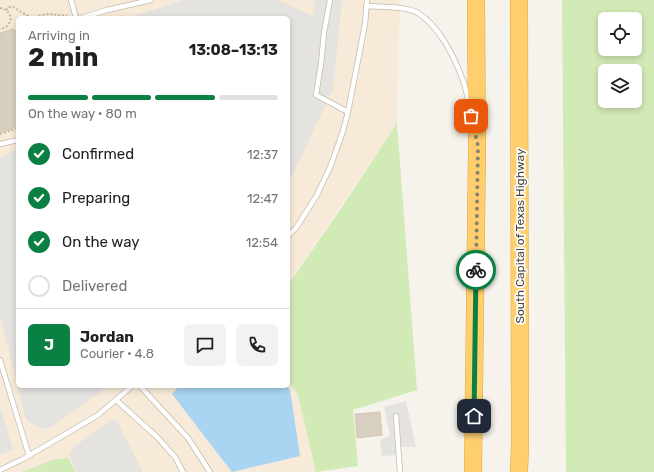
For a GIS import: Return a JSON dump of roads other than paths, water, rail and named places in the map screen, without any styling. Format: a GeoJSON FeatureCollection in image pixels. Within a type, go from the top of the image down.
{"type":"FeatureCollection","features":[{"type":"Feature","properties":{"kind":"highway"},"geometry":{"type":"LineString","coordinates":[[473,472],[478,146],[476,0]]}},
{"type":"Feature","properties":{"kind":"highway","name":"South Capital of Texas Highway"},"geometry":{"type":"LineString","coordinates":[[518,472],[520,444],[519,0]]}},
{"type":"Feature","properties":{"kind":"lane"},"geometry":{"type":"LineString","coordinates":[[71,0],[75,16]]}},
{"type":"Feature","properties":{"kind":"lane"},"geometry":{"type":"LineString","coordinates":[[88,16],[151,0]]}},
{"type":"Feature","properties":{"kind":"lane"},"geometry":{"type":"LineString","coordinates":[[330,0],[316,95],[348,112]]}},
{"type":"Feature","properties":{"kind":"lane"},"geometry":{"type":"LineString","coordinates":[[290,234],[299,223],[320,188],[331,165],[343,131],[365,24],[366,0]]}},
{"type":"Feature","properties":{"kind":"lane"},"geometry":{"type":"LineString","coordinates":[[366,6],[400,8],[417,13],[432,25],[447,46],[463,79],[470,108]]}},
{"type":"Feature","properties":{"kind":"lane"},"geometry":{"type":"LineString","coordinates":[[471,116],[478,146]]}},
{"type":"Feature","properties":{"kind":"lane"},"geometry":{"type":"LineString","coordinates":[[0,144],[16,140]]}},
{"type":"Feature","properties":{"kind":"lane"},"geometry":{"type":"LineString","coordinates":[[0,360],[29,456]]}},
{"type":"Feature","properties":{"kind":"lane"},"geometry":{"type":"LineString","coordinates":[[0,470],[29,456],[98,415],[130,388]]}},
{"type":"Feature","properties":{"kind":"lane"},"geometry":{"type":"LineString","coordinates":[[142,388],[188,438],[210,472]]}},
{"type":"Feature","properties":{"kind":"lane"},"geometry":{"type":"LineString","coordinates":[[116,400],[157,437],[175,457],[183,472]]}},
{"type":"Feature","properties":{"kind":"lane"},"geometry":{"type":"LineString","coordinates":[[396,416],[400,472]]}},
{"type":"Feature","properties":{"kind":"water"},"geometry":{"type":"Polygon","coordinates":[[[177,388],[288,388],[290,390],[300,456],[232,472],[172,394],[177,388]]]}}]}
